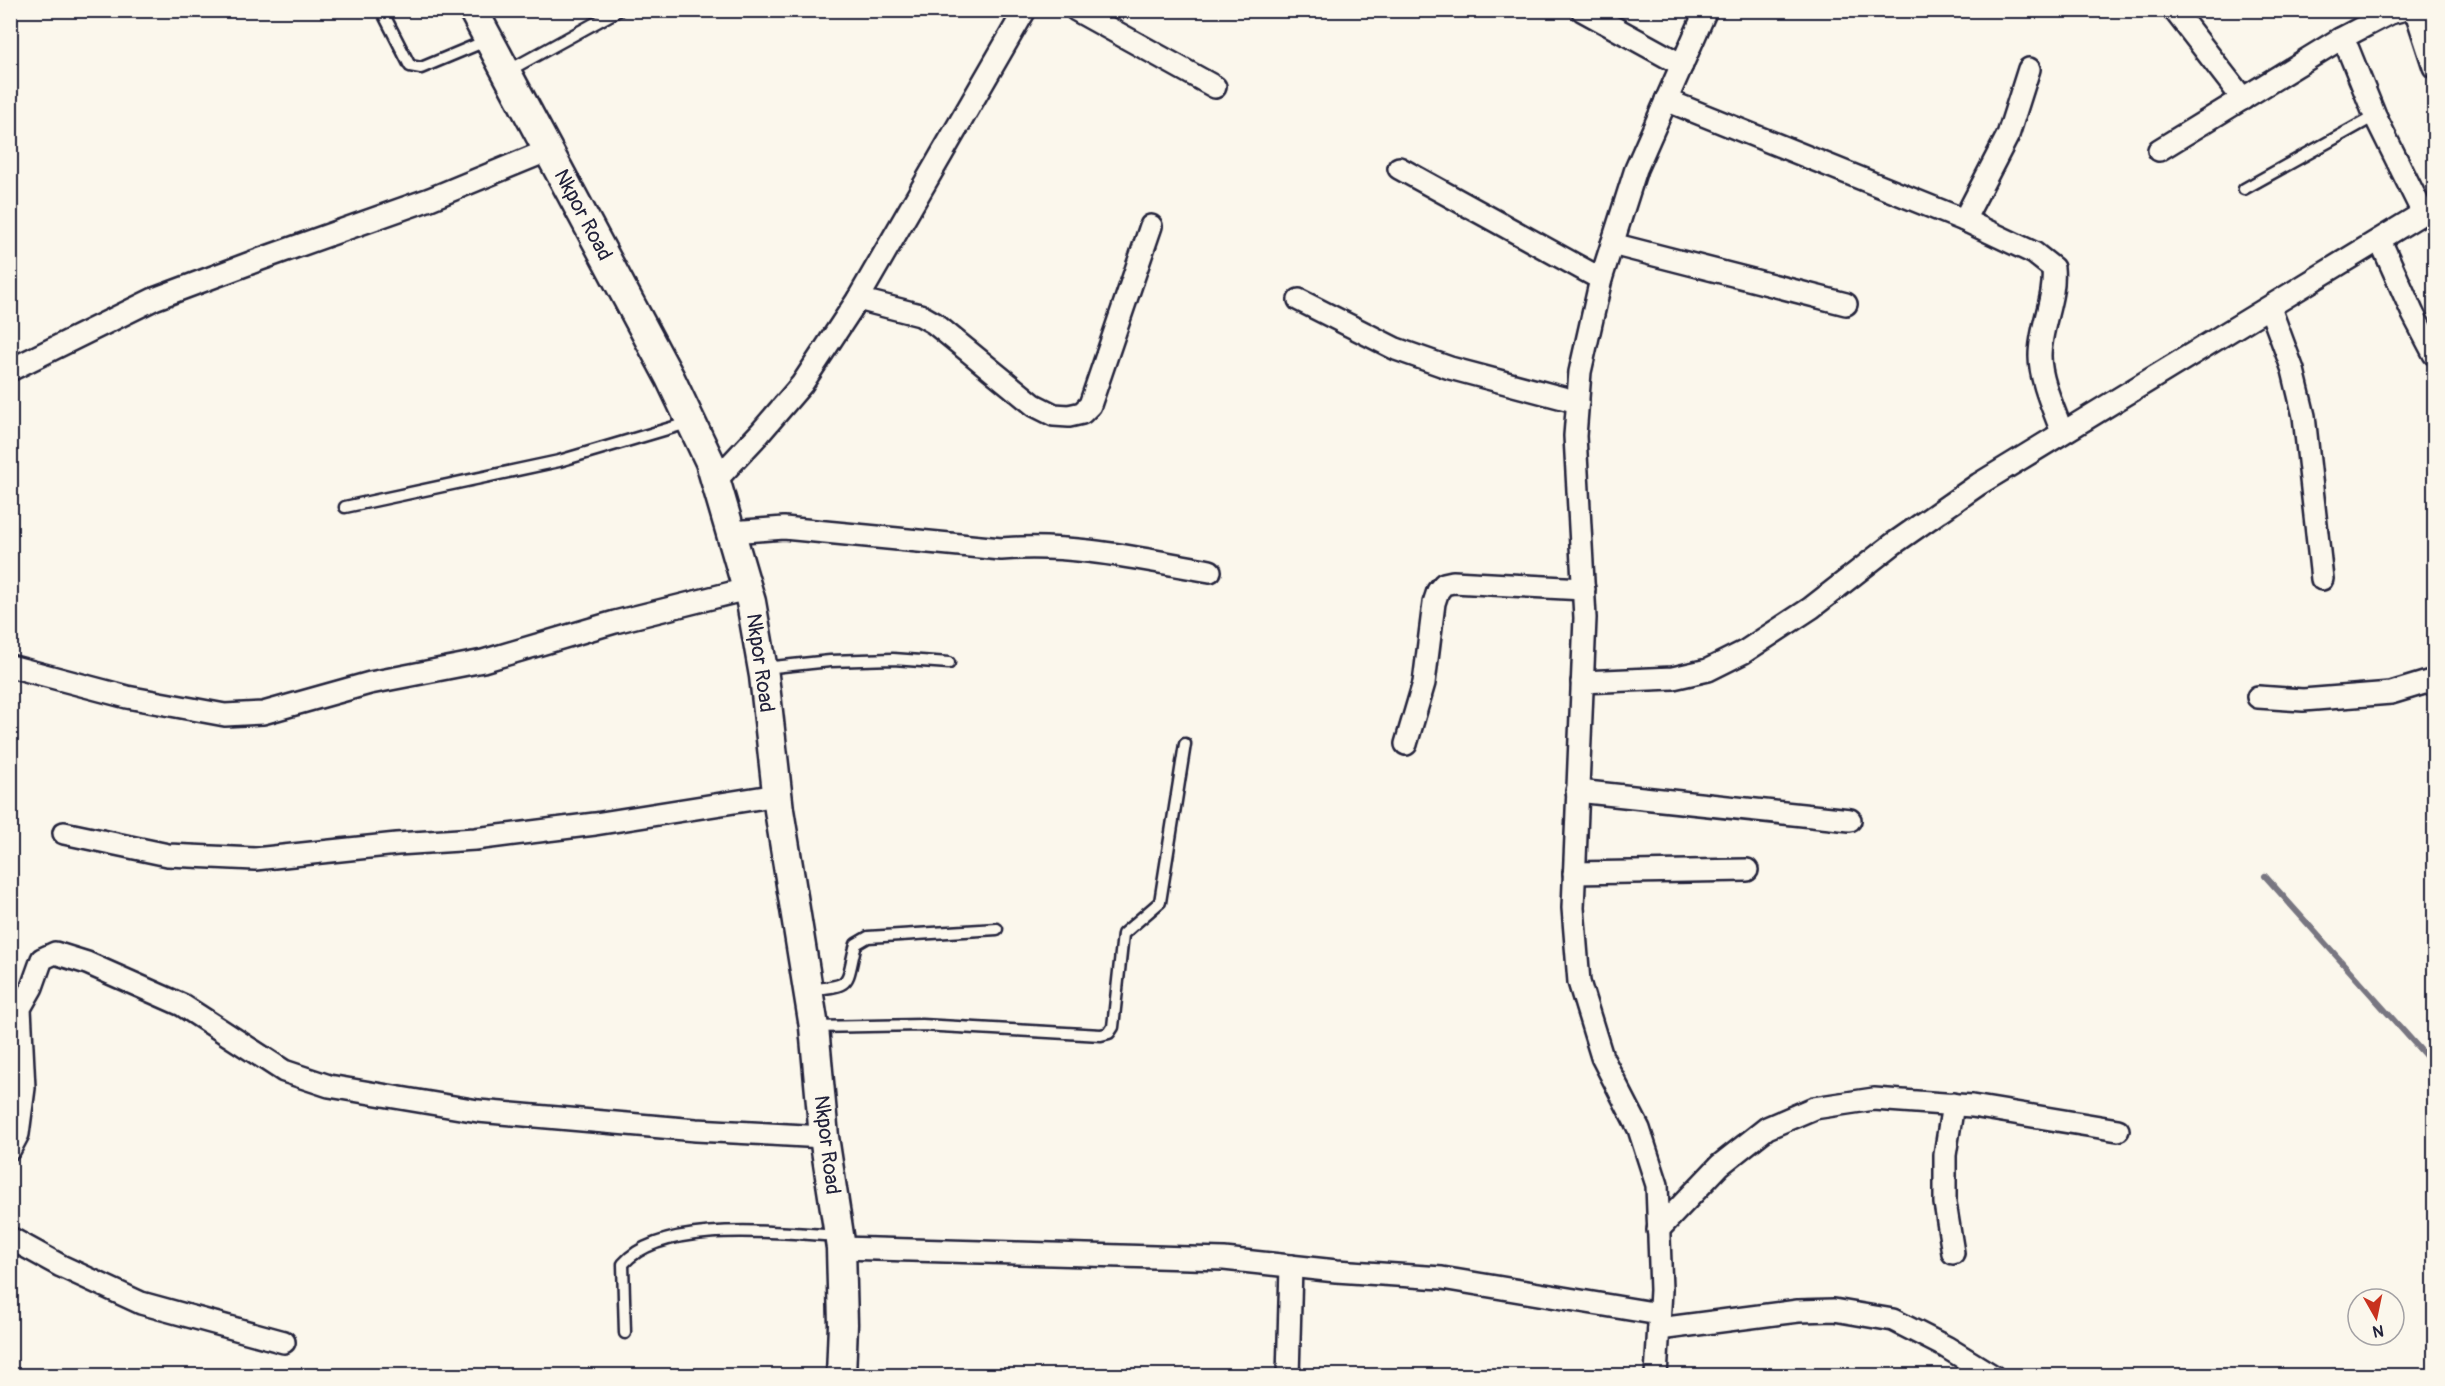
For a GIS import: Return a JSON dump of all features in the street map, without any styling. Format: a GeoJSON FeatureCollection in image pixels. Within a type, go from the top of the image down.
{"type":"FeatureCollection","features":[{"type":"Feature","properties":{"kind":"street","name":"Nkpor Road"},"geometry":{"type":"LineString","coordinates":[[473,10],[670,378],[710,462],[747,589],[762,669],[778,795],[814,1027],[824,1137],[840,1242],[843,1324],[841,1376]]}},
{"type":"Feature","properties":{"kind":"street"},"geometry":{"type":"LineString","coordinates":[[716,480],[802,384],[858,300],[1025,10]]}},
{"type":"Feature","properties":{"kind":"street"},"geometry":{"type":"LineString","coordinates":[[1076,10],[1215,87]]}},
{"type":"Feature","properties":{"kind":"street"},"geometry":{"type":"LineString","coordinates":[[1582,10],[1682,65]]}},
{"type":"Feature","properties":{"kind":"street"},"geometry":{"type":"LineString","coordinates":[[1656,1376],[1661,1290],[1657,1185],[1640,1129],[1602,1057],[1579,982],[1573,908],[1585,618],[1575,436],[1580,372],[1601,279],[1636,169],[1706,10]]}},
{"type":"Feature","properties":{"kind":"street"},"geometry":{"type":"LineString","coordinates":[[2160,150],[2340,39],[2366,17],[2402,10]]}},
{"type":"Feature","properties":{"kind":"street"},"geometry":{"type":"LineString","coordinates":[[2411,10],[2417,15],[2434,67]]}},
{"type":"Feature","properties":{"kind":"street"},"geometry":{"type":"LineString","coordinates":[[2175,11],[2243,99]]}},
{"type":"Feature","properties":{"kind":"street"},"geometry":{"type":"LineString","coordinates":[[1582,682],[1673,678],[1708,670],[1744,652],[1811,608],[1893,544],[1979,484],[2429,211],[2375,116],[2348,49],[2340,39]]}},
{"type":"Feature","properties":{"kind":"street"},"geometry":{"type":"LineString","coordinates":[[1964,220],[2008,135],[2029,69]]}},
{"type":"Feature","properties":{"kind":"street"},"geometry":{"type":"LineString","coordinates":[[1666,100],[1964,220],[2034,253],[2053,268],[2055,282],[2045,317],[2040,357],[2049,397],[2062,432]]}},
{"type":"Feature","properties":{"kind":"street"},"geometry":{"type":"LineString","coordinates":[[10,369],[154,299],[430,199],[549,150]]}},
{"type":"Feature","properties":{"kind":"street"},"geometry":{"type":"LineString","coordinates":[[1399,168],[1601,279]]}},
{"type":"Feature","properties":{"kind":"street"},"geometry":{"type":"LineString","coordinates":[[858,300],[920,315],[934,323],[1034,405],[1054,415],[1069,416],[1082,413],[1090,405],[1151,226]]}},
{"type":"Feature","properties":{"kind":"street"},"geometry":{"type":"LineString","coordinates":[[2380,240],[2413,314],[2434,354]]}},
{"type":"Feature","properties":{"kind":"street"},"geometry":{"type":"LineString","coordinates":[[1612,244],[1846,304]]}},
{"type":"Feature","properties":{"kind":"street"},"geometry":{"type":"LineString","coordinates":[[1299,300],[1407,353],[1450,368],[1578,402]]}},
{"type":"Feature","properties":{"kind":"street"},"geometry":{"type":"LineString","coordinates":[[2270,308],[2293,370],[2304,416],[2322,579]]}},
{"type":"Feature","properties":{"kind":"street"},"geometry":{"type":"LineString","coordinates":[[731,532],[784,528],[1002,549],[1054,548],[1107,553],[1210,571]]}},
{"type":"Feature","properties":{"kind":"street"},"geometry":{"type":"LineString","coordinates":[[1406,744],[1424,683],[1434,603],[1437,591],[1444,584],[1584,589]]}},
{"type":"Feature","properties":{"kind":"street"},"geometry":{"type":"LineString","coordinates":[[10,666],[138,699],[225,715],[263,713],[370,683],[483,661],[615,622],[747,589]]}},
{"type":"Feature","properties":{"kind":"street"},"geometry":{"type":"LineString","coordinates":[[2258,697],[2303,700],[2391,693],[2434,680]]}},
{"type":"Feature","properties":{"kind":"street"},"geometry":{"type":"LineString","coordinates":[[1578,791],[1850,820]]}},
{"type":"Feature","properties":{"kind":"street"},"geometry":{"type":"LineString","coordinates":[[64,833],[168,855],[255,859],[397,844],[475,839],[595,824],[778,795]]}},
{"type":"Feature","properties":{"kind":"street"},"geometry":{"type":"LineString","coordinates":[[1574,873],[1747,870]]}},
{"type":"Feature","properties":{"kind":"street"},"geometry":{"type":"LineString","coordinates":[[10,1149],[18,1134],[24,1088],[15,1009],[32,987],[42,959],[55,953],[87,963],[182,1005],[284,1071],[329,1086],[478,1111],[696,1130],[824,1137]]}},
{"type":"Feature","properties":{"kind":"street"},"geometry":{"type":"LineString","coordinates":[[1658,1230],[1720,1165],[1767,1128],[1814,1108],[1874,1099],[1953,1104],[2118,1130]]}},
{"type":"Feature","properties":{"kind":"street"},"geometry":{"type":"LineString","coordinates":[[1953,1104],[1945,1155],[1945,1203],[1953,1253]]}},
{"type":"Feature","properties":{"kind":"street"},"geometry":{"type":"LineString","coordinates":[[10,1238],[61,1266],[141,1303],[284,1342]]}},
{"type":"Feature","properties":{"kind":"street"},"geometry":{"type":"LineString","coordinates":[[840,1242],[1191,1257],[1442,1278],[1659,1322],[1834,1310],[1893,1320],[1946,1347],[1993,1376]]}},
{"type":"Feature","properties":{"kind":"street"},"geometry":{"type":"LineString","coordinates":[[1288,1376],[1291,1266]]}},
{"type":"Feature","properties":{"kind":"lane"},"geometry":{"type":"LineString","coordinates":[[506,72],[619,10]]}},
{"type":"Feature","properties":{"kind":"lane"},"geometry":{"type":"LineString","coordinates":[[383,13],[410,66],[416,68],[489,40]]}},
{"type":"Feature","properties":{"kind":"lane"},"geometry":{"type":"LineString","coordinates":[[2244,189],[2375,116]]}},
{"type":"Feature","properties":{"kind":"lane"},"geometry":{"type":"LineString","coordinates":[[345,507],[558,461],[691,422]]}},
{"type":"Feature","properties":{"kind":"lane"},"geometry":{"type":"LineString","coordinates":[[762,669],[830,661],[882,659],[949,663]]}},
{"type":"Feature","properties":{"kind":"lane"},"geometry":{"type":"LineString","coordinates":[[814,1027],[922,1025],[1101,1035],[1109,1032],[1113,1027],[1123,934],[1160,902],[1185,744]]}},
{"type":"Feature","properties":{"kind":"lane"},"geometry":{"type":"LineString","coordinates":[[808,991],[840,987],[846,982],[851,971],[856,944],[868,937],[998,930]]}},
{"type":"Feature","properties":{"kind":"lane"},"geometry":{"type":"LineString","coordinates":[[625,1333],[623,1264],[630,1255],[640,1249],[700,1232],[737,1231],[840,1242]]}},
{"type":"Feature","properties":{"kind":"waterway"},"geometry":{"type":"LineString","coordinates":[[2265,876],[2434,1065]]}}]}
